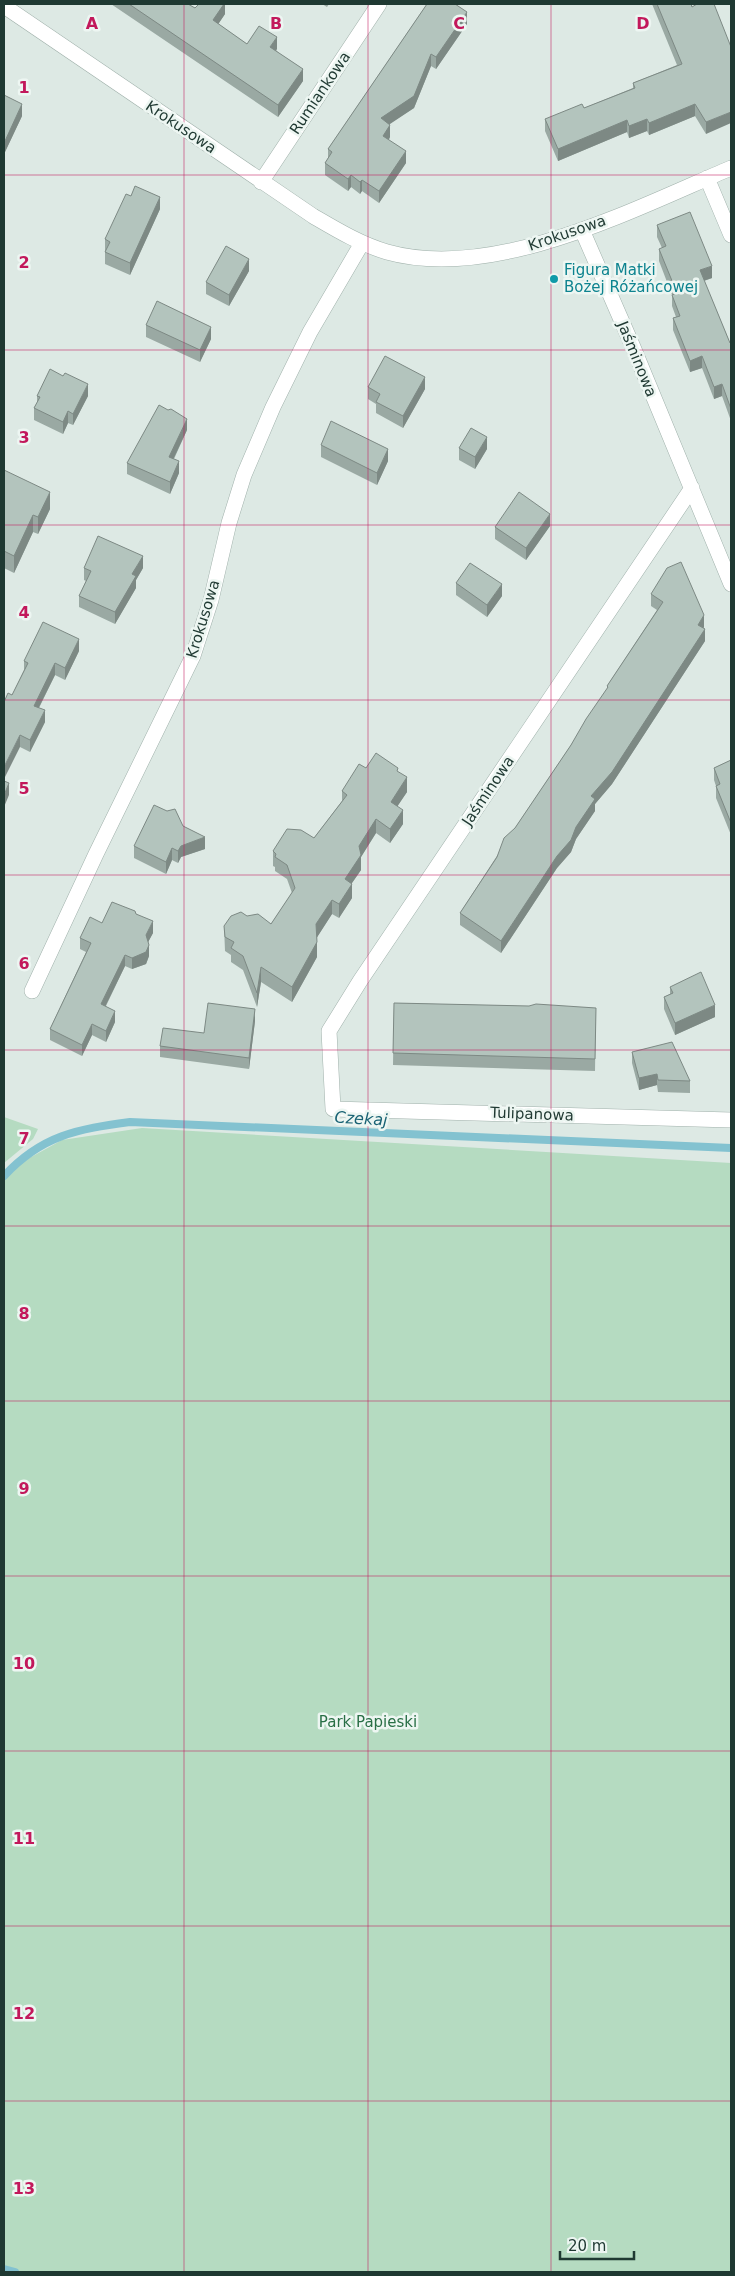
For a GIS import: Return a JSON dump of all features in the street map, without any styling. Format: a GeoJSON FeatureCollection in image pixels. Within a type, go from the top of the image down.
{"type":"FeatureCollection","features":[{"type":"Feature","properties":{"kind":"street","name":"Rumiankowa"},"geometry":{"type":"LineString","coordinates":[[261,182],[379,4]]}},
{"type":"Feature","properties":{"kind":"street","name":"Krokusowa"},"geometry":{"type":"LineString","coordinates":[[4,6],[313,216],[362,243],[389,252],[421,258],[452,258],[507,252],[582,230],[731,168]]}},
{"type":"Feature","properties":{"kind":"street"},"geometry":{"type":"LineString","coordinates":[[707,178],[731,235]]}},
{"type":"Feature","properties":{"kind":"street","name":"Jaśminowa"},"geometry":{"type":"LineString","coordinates":[[582,230],[731,584]]}},
{"type":"Feature","properties":{"kind":"street","name":"Krokusowa"},"geometry":{"type":"LineString","coordinates":[[32,991],[96,854],[193,656],[211,600],[229,523],[244,475],[273,407],[310,332],[362,243]]}},
{"type":"Feature","properties":{"kind":"street","name":"Jaśminowa"},"geometry":{"type":"LineString","coordinates":[[333,1109],[329,1032],[360,981],[692,488]]}},
{"type":"Feature","properties":{"kind":"street","name":"Tulipanowa"},"geometry":{"type":"LineString","coordinates":[[333,1109],[731,1120]]}},
{"type":"Feature","properties":{"kind":"green space"},"geometry":{"type":"Polygon","coordinates":[[[4,1117],[38,1129],[33,1139],[4,1163],[4,1117]]]}},
{"type":"Feature","properties":{"kind":"green space","name":"Park Papieski"},"geometry":{"type":"Polygon","coordinates":[[[142,1128],[731,1163],[731,2272],[4,2272],[4,1172],[62,1140],[142,1128]]]}},
{"type":"Feature","properties":{"kind":"building"},"geometry":{"type":"Polygon","coordinates":[[[129,4],[188,4],[195,8],[199,4],[224,4],[213,20],[247,44],[259,26],[277,37],[270,47],[303,69],[278,105],[129,4]]]}},
{"type":"Feature","properties":{"kind":"building"},"geometry":{"type":"Polygon","coordinates":[[[427,4],[455,4],[467,12],[436,57],[431,54],[414,96],[381,118],[390,125],[383,136],[406,151],[379,191],[362,180],[360,182],[351,175],[348,179],[325,163],[332,152],[328,149],[427,4]]]}},
{"type":"Feature","properties":{"kind":"building"},"geometry":{"type":"Polygon","coordinates":[[[657,4],[691,4],[692,7],[697,4],[714,4],[731,47],[731,112],[706,122],[695,104],[649,123],[647,119],[629,126],[627,120],[558,149],[545,119],[582,104],[584,108],[635,88],[633,83],[682,64],[657,4]]]}},
{"type":"Feature","properties":{"kind":"building"},"geometry":{"type":"Polygon","coordinates":[[[4,95],[22,104],[5,141],[4,140],[4,95]]]}},
{"type":"Feature","properties":{"kind":"building"},"geometry":{"type":"Polygon","coordinates":[[[135,186],[160,197],[130,263],[105,252],[110,242],[105,239],[126,194],[131,196],[135,186]]]}},
{"type":"Feature","properties":{"kind":"building"},"geometry":{"type":"Polygon","coordinates":[[[690,212],[712,266],[700,270],[731,342],[731,409],[722,384],[714,387],[702,356],[690,361],[673,318],[680,316],[672,295],[677,293],[659,249],[666,246],[657,225],[690,212]]]}},
{"type":"Feature","properties":{"kind":"building"},"geometry":{"type":"Polygon","coordinates":[[[226,246],[249,259],[229,295],[206,282],[226,246]]]}},
{"type":"Feature","properties":{"kind":"building"},"geometry":{"type":"Polygon","coordinates":[[[157,301],[211,327],[200,350],[146,325],[157,301]]]}},
{"type":"Feature","properties":{"kind":"building"},"geometry":{"type":"Polygon","coordinates":[[[385,356],[425,377],[403,416],[376,402],[380,394],[368,387],[385,356]]]}},
{"type":"Feature","properties":{"kind":"building"},"geometry":{"type":"Polygon","coordinates":[[[50,369],[63,376],[65,373],[88,384],[73,414],[68,411],[63,422],[34,408],[40,397],[37,396],[50,369]]]}},
{"type":"Feature","properties":{"kind":"building"},"geometry":{"type":"Polygon","coordinates":[[[159,405],[168,410],[171,409],[187,419],[169,457],[179,461],[170,482],[127,463],[159,405]]]}},
{"type":"Feature","properties":{"kind":"building"},"geometry":{"type":"Polygon","coordinates":[[[331,421],[388,449],[377,473],[321,445],[331,421]]]}},
{"type":"Feature","properties":{"kind":"building"},"geometry":{"type":"Polygon","coordinates":[[[471,428],[487,437],[475,457],[459,448],[471,428]]]}},
{"type":"Feature","properties":{"kind":"building"},"geometry":{"type":"Polygon","coordinates":[[[4,470],[50,492],[38,517],[33,515],[14,556],[4,551],[4,470]]]}},
{"type":"Feature","properties":{"kind":"building"},"geometry":{"type":"Polygon","coordinates":[[[519,492],[550,514],[526,548],[495,527],[519,492]]]}},
{"type":"Feature","properties":{"kind":"building"},"geometry":{"type":"Polygon","coordinates":[[[98,536],[143,556],[132,574],[136,576],[115,612],[79,596],[91,571],[84,568],[98,536]]]}},
{"type":"Feature","properties":{"kind":"building"},"geometry":{"type":"Polygon","coordinates":[[[681,562],[704,615],[698,625],[705,629],[612,772],[591,796],[595,799],[576,827],[571,840],[557,856],[501,941],[460,913],[497,857],[504,838],[515,828],[571,745],[607,686],[663,602],[651,594],[667,568],[681,562]]]}},
{"type":"Feature","properties":{"kind":"building"},"geometry":{"type":"Polygon","coordinates":[[[470,563],[502,584],[487,605],[456,583],[470,563]]]}},
{"type":"Feature","properties":{"kind":"building"},"geometry":{"type":"Polygon","coordinates":[[[43,622],[79,639],[65,668],[55,663],[34,706],[45,710],[30,740],[20,735],[4,767],[4,702],[8,693],[12,695],[28,663],[24,661],[43,622]]]}},
{"type":"Feature","properties":{"kind":"building"},"geometry":{"type":"Polygon","coordinates":[[[376,753],[398,768],[397,771],[407,777],[391,802],[403,810],[390,829],[376,819],[359,846],[361,855],[345,879],[352,884],[339,904],[332,900],[316,924],[317,942],[292,987],[261,967],[257,993],[243,956],[231,948],[234,942],[225,937],[224,926],[231,916],[241,912],[247,916],[258,914],[271,924],[295,888],[287,865],[275,857],[276,854],[273,851],[287,829],[301,830],[314,838],[347,795],[342,791],[359,764],[366,768],[376,753]]]}},
{"type":"Feature","properties":{"kind":"building"},"geometry":{"type":"Polygon","coordinates":[[[731,760],[731,823],[716,786],[720,784],[714,768],[731,760]]]}},
{"type":"Feature","properties":{"kind":"building"},"geometry":{"type":"Polygon","coordinates":[[[4,781],[9,783],[4,795],[4,781]]]}},
{"type":"Feature","properties":{"kind":"building"},"geometry":{"type":"Polygon","coordinates":[[[154,805],[167,811],[175,809],[183,826],[205,837],[181,846],[178,851],[172,848],[166,862],[134,846],[154,805]]]}},
{"type":"Feature","properties":{"kind":"building"},"geometry":{"type":"Polygon","coordinates":[[[112,902],[135,911],[136,914],[153,921],[146,935],[149,945],[146,952],[132,958],[125,955],[101,1004],[115,1011],[106,1031],[92,1024],[82,1045],[50,1029],[91,943],[80,938],[90,917],[102,923],[112,902]]]}},
{"type":"Feature","properties":{"kind":"building"},"geometry":{"type":"Polygon","coordinates":[[[701,972],[715,1005],[675,1023],[664,997],[673,993],[670,987],[701,972]]]}},
{"type":"Feature","properties":{"kind":"building"},"geometry":{"type":"Polygon","coordinates":[[[208,1003],[255,1009],[249,1058],[160,1046],[163,1028],[204,1033],[208,1003]]]}},
{"type":"Feature","properties":{"kind":"building"},"geometry":{"type":"Polygon","coordinates":[[[394,1003],[529,1006],[536,1004],[596,1008],[595,1059],[393,1053],[394,1003]]]}},
{"type":"Feature","properties":{"kind":"building"},"geometry":{"type":"Polygon","coordinates":[[[672,1042],[690,1081],[658,1080],[657,1074],[639,1078],[632,1052],[672,1042]]]}},
{"type":"Feature","properties":{"kind":"waterway","name":"Czekaj"},"geometry":{"type":"LineString","coordinates":[[4,1176],[32,1151],[62,1136],[77,1131],[130,1122],[731,1148]]}},
{"type":"Feature","properties":{"kind":"waterway"},"geometry":{"type":"LineString","coordinates":[[4,2269],[15,2272]]}},
{"type":"Feature","properties":{"kind":"place","name":"Figura Matki Bożej Różańcowej"},"geometry":{"type":"Point","coordinates":[554,279]}}]}
